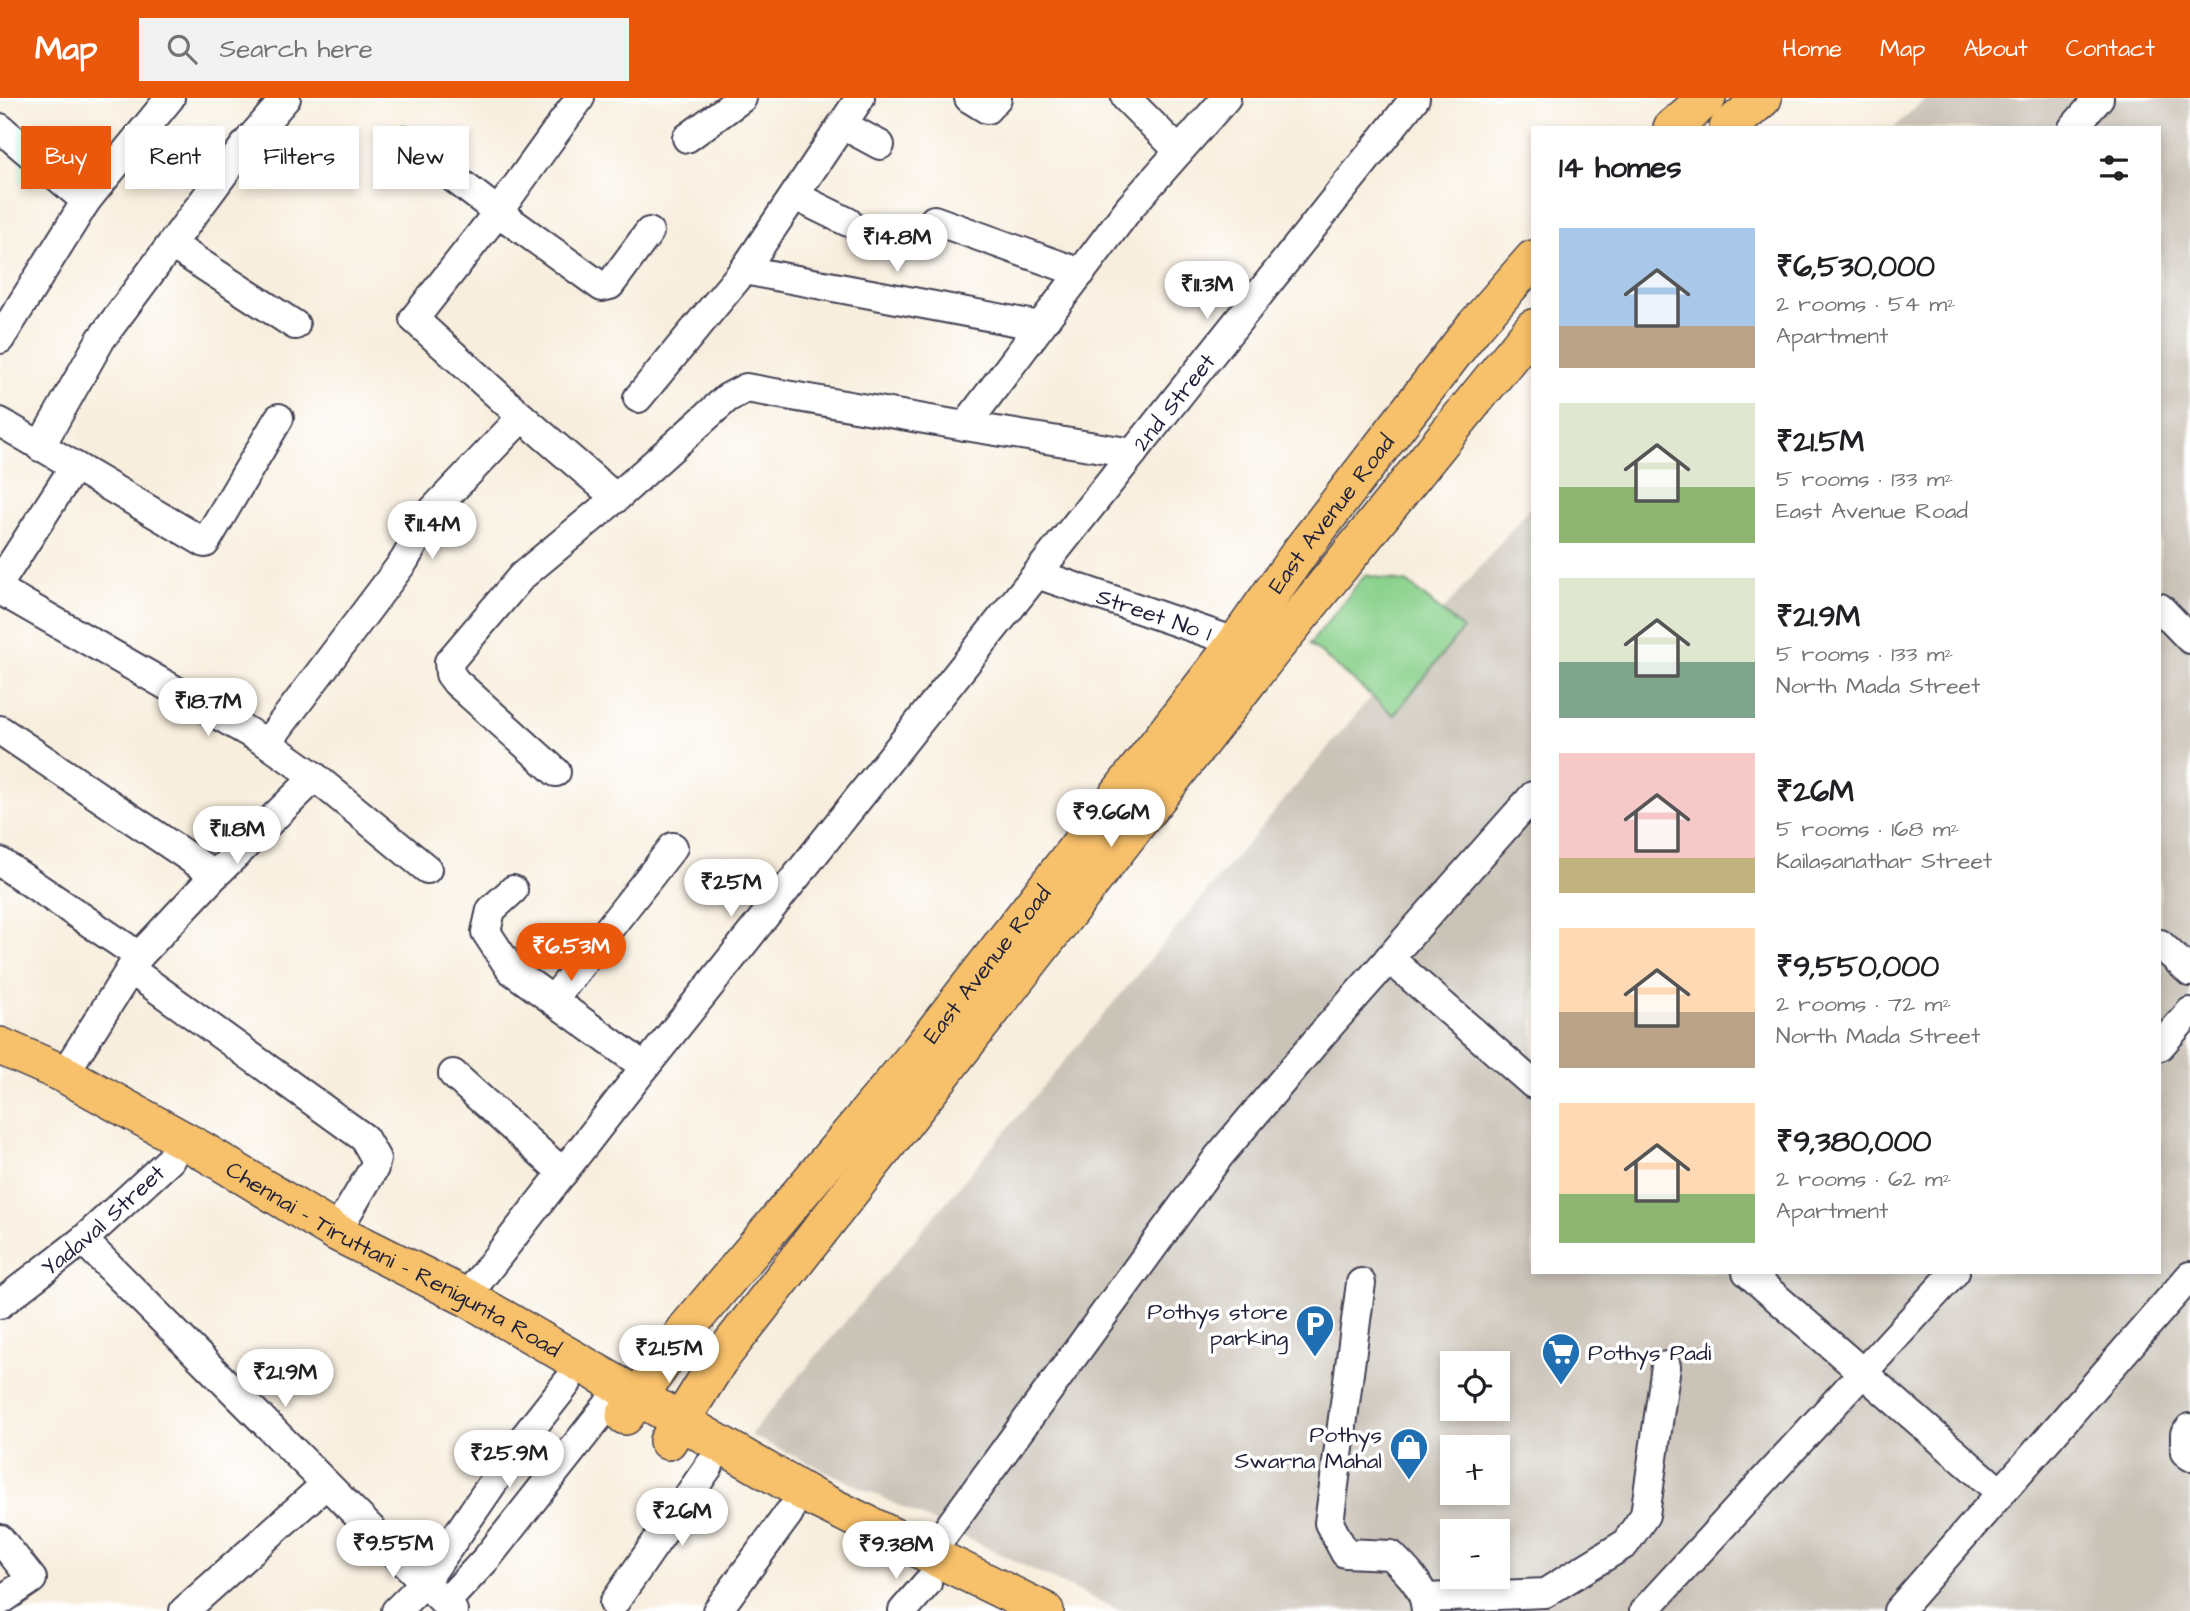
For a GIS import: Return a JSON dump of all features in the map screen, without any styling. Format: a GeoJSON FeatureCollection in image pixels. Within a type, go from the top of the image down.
{"type":"FeatureCollection","features":[{"type":"Feature","properties":{"kind":"main road"},"geometry":{"type":"LineString","coordinates":[[1674,126],[1707,98]]}},
{"type":"Feature","properties":{"kind":"main road"},"geometry":{"type":"LineString","coordinates":[[1730,126],[1763,98]]}},
{"type":"Feature","properties":{"kind":"main road","name":"East Avenue Road"},"geometry":{"type":"LineString","coordinates":[[623,1407],[917,1054],[1235,644],[1301,551],[1448,360],[1531,261]]}},
{"type":"Feature","properties":{"kind":"main road","name":"East Avenue Road"},"geometry":{"type":"LineString","coordinates":[[674,1431],[719,1360],[1271,652],[1531,330]]}},
{"type":"Feature","properties":{"kind":"main road","name":"Chennai - Tiruttani - Renigunta Road"},"geometry":{"type":"LineString","coordinates":[[0,1046],[64,1074],[326,1252],[455,1317],[567,1383],[812,1497],[928,1569],[989,1611]]}},
{"type":"Feature","properties":{"kind":"main road","name":"Chennai - Tiruttani - Renigunta Road"},"geometry":{"type":"LineString","coordinates":[[0,1072],[175,1149],[466,1297],[623,1407]]}},
{"type":"Feature","properties":{"kind":"main road","name":"Chennai - Tiruttani - Renigunta Road"},"geometry":{"type":"LineString","coordinates":[[674,1431],[709,1466],[789,1513],[928,1569],[1045,1611]]}},
{"type":"Feature","properties":{"kind":"street"},"geometry":{"type":"LineString","coordinates":[[0,339],[86,201],[170,98]]}},
{"type":"Feature","properties":{"kind":"street"},"geometry":{"type":"LineString","coordinates":[[40,447],[102,339],[245,145],[286,98]]}},
{"type":"Feature","properties":{"kind":"street"},"geometry":{"type":"LineString","coordinates":[[580,98],[498,212],[414,319],[617,498]]}},
{"type":"Feature","properties":{"kind":"street"},"geometry":{"type":"LineString","coordinates":[[687,138],[743,98]]}},
{"type":"Feature","properties":{"kind":"street"},"geometry":{"type":"LineString","coordinates":[[638,398],[744,270],[860,98]]}},
{"type":"Feature","properties":{"kind":"street"},"geometry":{"type":"LineString","coordinates":[[969,98],[988,109],[997,98]]}},
{"type":"Feature","properties":{"kind":"street"},"geometry":{"type":"LineString","coordinates":[[1126,98],[1178,151]]}},
{"type":"Feature","properties":{"kind":"street"},"geometry":{"type":"LineString","coordinates":[[965,426],[1130,207],[1226,98]]}},
{"type":"Feature","properties":{"kind":"street","name":"2nd Street"},"geometry":{"type":"LineString","coordinates":[[466,1297],[645,1067],[1415,98]]}},
{"type":"Feature","properties":{"kind":"street"},"geometry":{"type":"LineString","coordinates":[[2075,126],[2099,98]]}},
{"type":"Feature","properties":{"kind":"street"},"geometry":{"type":"LineString","coordinates":[[842,125],[880,145]]}},
{"type":"Feature","properties":{"kind":"street"},"geometry":{"type":"LineString","coordinates":[[0,128],[86,201]]}},
{"type":"Feature","properties":{"kind":"street"},"geometry":{"type":"LineString","coordinates":[[468,189],[602,287],[610,285],[649,232]]}},
{"type":"Feature","properties":{"kind":"street"},"geometry":{"type":"LineString","coordinates":[[795,196],[848,222]]}},
{"type":"Feature","properties":{"kind":"street"},"geometry":{"type":"LineString","coordinates":[[934,220],[1081,272]]}},
{"type":"Feature","properties":{"kind":"street"},"geometry":{"type":"LineString","coordinates":[[172,245],[295,325]]}},
{"type":"Feature","properties":{"kind":"street"},"geometry":{"type":"LineString","coordinates":[[744,270],[1040,326]]}},
{"type":"Feature","properties":{"kind":"street"},"geometry":{"type":"LineString","coordinates":[[556,772],[456,682],[450,674],[449,662],[522,576],[617,498],[727,398],[746,388],[1133,453]]}},
{"type":"Feature","properties":{"kind":"street"},"geometry":{"type":"LineString","coordinates":[[267,743],[404,561],[433,509],[522,417]]}},
{"type":"Feature","properties":{"kind":"street"},"geometry":{"type":"LineString","coordinates":[[0,422],[205,543],[279,418]]}},
{"type":"Feature","properties":{"kind":"street"},"geometry":{"type":"LineString","coordinates":[[0,582],[74,467]]}},
{"type":"Feature","properties":{"kind":"street","name":"Street No 1"},"geometry":{"type":"LineString","coordinates":[[1037,574],[1235,644],[1271,652]]}},
{"type":"Feature","properties":{"kind":"street"},"geometry":{"type":"LineString","coordinates":[[0,590],[267,743],[316,776],[427,869]]}},
{"type":"Feature","properties":{"kind":"street"},"geometry":{"type":"LineString","coordinates":[[2161,609],[2190,639]]}},
{"type":"Feature","properties":{"kind":"street"},"geometry":{"type":"LineString","coordinates":[[0,730],[215,875]]}},
{"type":"Feature","properties":{"kind":"street"},"geometry":{"type":"LineString","coordinates":[[64,1074],[135,963],[215,875],[316,776]]}},
{"type":"Feature","properties":{"kind":"street"},"geometry":{"type":"LineString","coordinates":[[903,1611],[928,1569],[1219,1156],[1531,798]]}},
{"type":"Feature","properties":{"kind":"street"},"geometry":{"type":"LineString","coordinates":[[552,1000],[673,847]]}},
{"type":"Feature","properties":{"kind":"street"},"geometry":{"type":"LineString","coordinates":[[0,862],[364,1138],[376,1159],[374,1168],[336,1232]]}},
{"type":"Feature","properties":{"kind":"street"},"geometry":{"type":"LineString","coordinates":[[513,890],[491,910],[486,932],[510,970],[645,1067]]}},
{"type":"Feature","properties":{"kind":"street"},"geometry":{"type":"LineString","coordinates":[[2161,945],[2190,972]]}},
{"type":"Feature","properties":{"kind":"street"},"geometry":{"type":"LineString","coordinates":[[1389,958],[1531,1082]]}},
{"type":"Feature","properties":{"kind":"street"},"geometry":{"type":"LineString","coordinates":[[2161,1045],[2190,1012]]}},
{"type":"Feature","properties":{"kind":"street"},"geometry":{"type":"LineString","coordinates":[[453,1074],[563,1173]]}},
{"type":"Feature","properties":{"kind":"street","name":"Yadaval Street"},"geometry":{"type":"LineString","coordinates":[[0,1304],[83,1240],[175,1149]]}},
{"type":"Feature","properties":{"kind":"street"},"geometry":{"type":"LineString","coordinates":[[83,1240],[449,1607],[487,1558],[623,1407]]}},
{"type":"Feature","properties":{"kind":"street"},"geometry":{"type":"LineString","coordinates":[[1749,1274],[2001,1493]]}},
{"type":"Feature","properties":{"kind":"street"},"geometry":{"type":"LineString","coordinates":[[1644,1611],[1953,1274]]}},
{"type":"Feature","properties":{"kind":"street"},"geometry":{"type":"LineString","coordinates":[[1898,1611],[2190,1276]]}},
{"type":"Feature","properties":{"kind":"street"},"geometry":{"type":"LineString","coordinates":[[1361,1283],[1329,1523],[1345,1553],[1391,1555],[1416,1581],[1425,1605],[1545,1593],[1625,1544],[1645,1515],[1666,1366]]}},
{"type":"Feature","properties":{"kind":"street"},"geometry":{"type":"LineString","coordinates":[[396,1611],[424,1583],[523,1439],[567,1383]]}},
{"type":"Feature","properties":{"kind":"street"},"geometry":{"type":"LineString","coordinates":[[2190,1428],[2185,1434],[2185,1452],[2190,1457]]}},
{"type":"Feature","properties":{"kind":"street"},"geometry":{"type":"LineString","coordinates":[[614,1603],[709,1466]]}},
{"type":"Feature","properties":{"kind":"street"},"geometry":{"type":"LineString","coordinates":[[184,1611],[326,1484]]}},
{"type":"Feature","properties":{"kind":"street"},"geometry":{"type":"LineString","coordinates":[[717,1611],[789,1513]]}},
{"type":"Feature","properties":{"kind":"street"},"geometry":{"type":"LineString","coordinates":[[0,1539],[32,1579],[0,1601]]}},
{"type":"Feature","properties":{"kind":"shaded area"},"geometry":{"type":"Polygon","coordinates":[[[1926,98],[2190,98],[2190,1611],[1120,1611],[750,1435],[1531,506],[1531,1274],[2161,1274],[2161,126],[1895,126],[1926,98]]]}},
{"type":"Feature","properties":{"kind":"green space"},"geometry":{"type":"Polygon","coordinates":[[[1365,575],[1408,583],[1463,629],[1394,715],[1310,644],[1365,575]]]}},
{"type":"Feature","properties":{"kind":"place","name":"Pothys store parking"},"geometry":{"type":"Point","coordinates":[1315,1358]}},
{"type":"Feature","properties":{"kind":"place","name":"Pothys Padi"},"geometry":{"type":"Point","coordinates":[1561,1386]}},
{"type":"Feature","properties":{"kind":"place","name":"Pothys Swarna Mahal"},"geometry":{"type":"Point","coordinates":[1409,1481]}}]}
